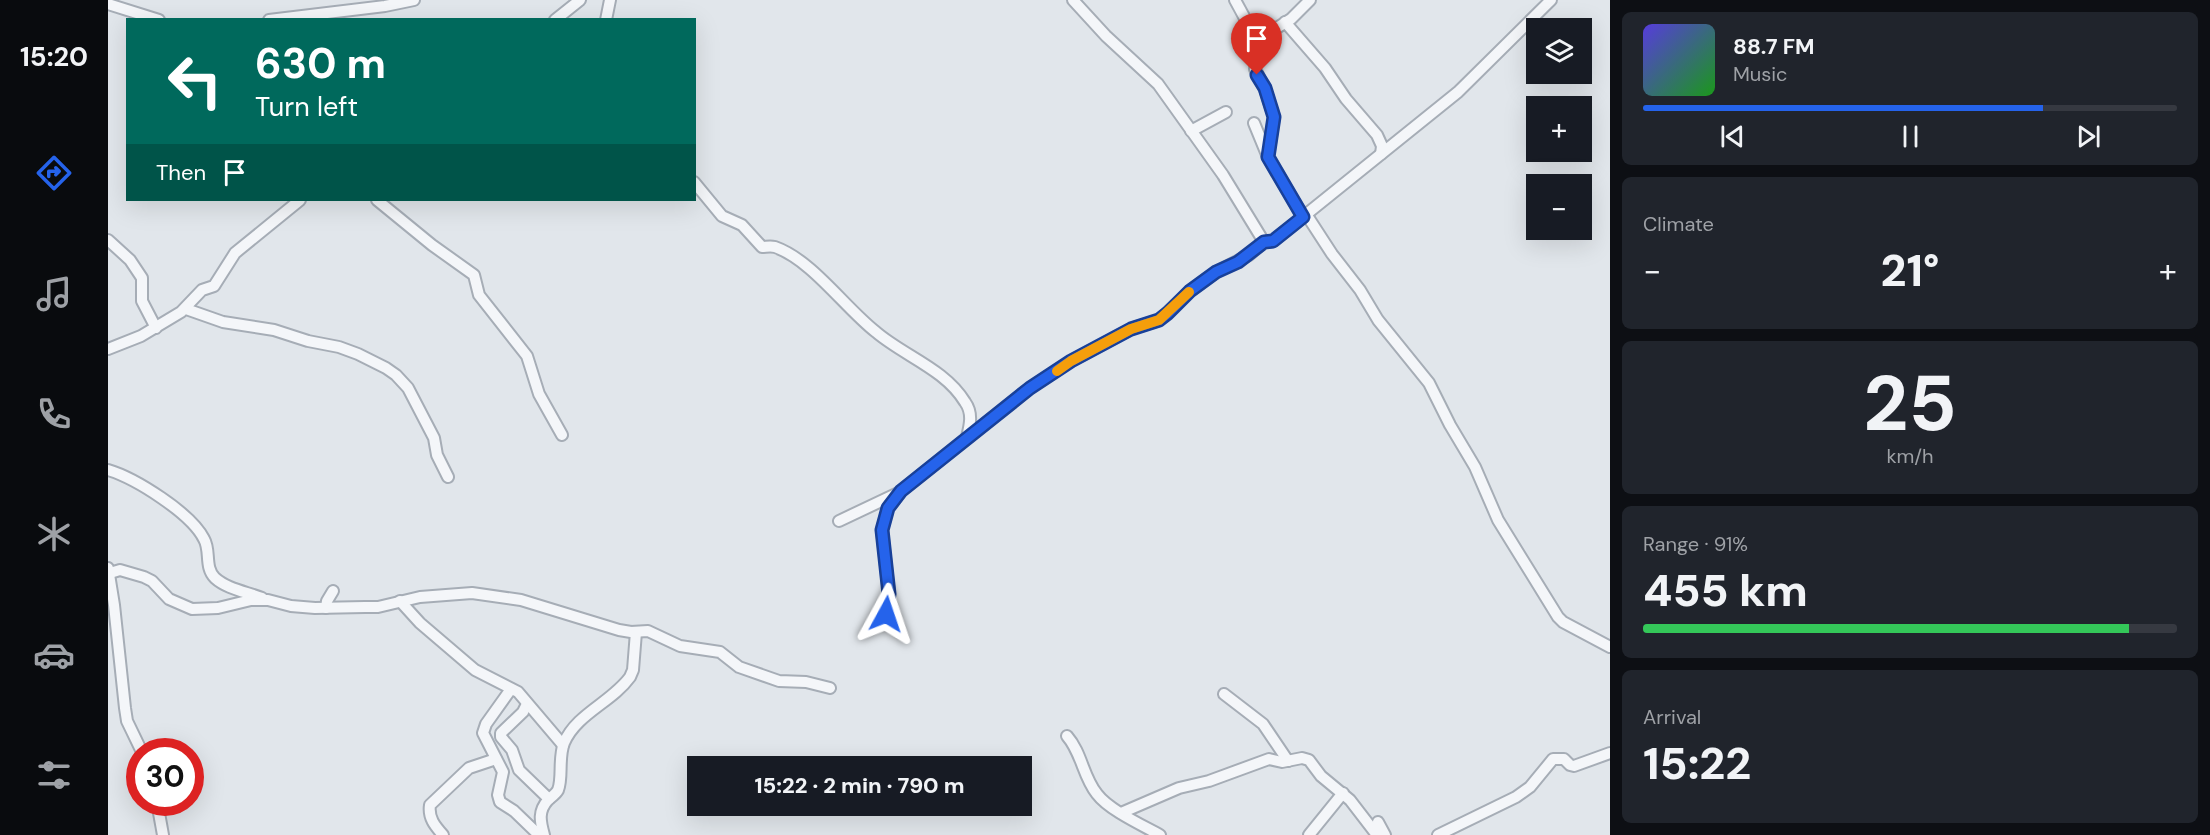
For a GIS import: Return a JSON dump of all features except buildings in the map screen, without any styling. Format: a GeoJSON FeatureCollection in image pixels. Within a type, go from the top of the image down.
{"type":"FeatureCollection","features":[{"type":"Feature","properties":{"kind":"street"},"geometry":{"type":"LineString","coordinates":[[283,18],[414,0]]}},
{"type":"Feature","properties":{"kind":"street"},"geometry":{"type":"LineString","coordinates":[[558,18],[580,0]]}},
{"type":"Feature","properties":{"kind":"street"},"geometry":{"type":"LineString","coordinates":[[606,18],[610,0]]}},
{"type":"Feature","properties":{"kind":"street"},"geometry":{"type":"LineString","coordinates":[[1073,0],[1106,36],[1151,77],[1223,175],[1264,242]]}},
{"type":"Feature","properties":{"kind":"street"},"geometry":{"type":"LineString","coordinates":[[1235,0],[1256,41],[1255,69],[1265,88],[1274,117],[1268,157]]}},
{"type":"Feature","properties":{"kind":"street"},"geometry":{"type":"LineString","coordinates":[[1256,41],[1298,14],[1310,0]]}},
{"type":"Feature","properties":{"kind":"street"},"geometry":{"type":"LineString","coordinates":[[839,521],[901,491],[1030,388],[1071,361],[1131,329],[1159,320],[1216,272],[1249,255],[1264,242],[1273,241],[1472,79],[1551,0]]}},
{"type":"Feature","properties":{"kind":"street"},"geometry":{"type":"LineString","coordinates":[[108,4],[153,18]]}},
{"type":"Feature","properties":{"kind":"street"},"geometry":{"type":"LineString","coordinates":[[1285,22],[1310,49],[1346,99],[1359,111],[1377,135],[1382,147],[1381,154]]}},
{"type":"Feature","properties":{"kind":"street"},"geometry":{"type":"LineString","coordinates":[[1191,130],[1226,112]]}},
{"type":"Feature","properties":{"kind":"street"},"geometry":{"type":"LineString","coordinates":[[1254,123],[1268,157],[1304,215],[1360,290],[1378,320],[1429,383],[1450,425],[1476,468],[1498,520],[1532,571],[1558,617],[1563,622],[1610,646]]}},
{"type":"Feature","properties":{"kind":"street"},"geometry":{"type":"LineString","coordinates":[[696,184],[722,216],[742,225],[762,247],[774,247],[806,266],[873,331],[903,349],[951,385],[969,409],[971,417],[968,437]]}},
{"type":"Feature","properties":{"kind":"street"},"geometry":{"type":"LineString","coordinates":[[108,349],[156,328],[186,309],[202,290],[214,286],[235,254],[299,201]]}},
{"type":"Feature","properties":{"kind":"street"},"geometry":{"type":"LineString","coordinates":[[378,201],[474,275],[478,295],[527,356],[539,394],[561,435]]}},
{"type":"Feature","properties":{"kind":"street"},"geometry":{"type":"LineString","coordinates":[[108,240],[130,260],[142,278],[142,302],[156,328]]}},
{"type":"Feature","properties":{"kind":"street"},"geometry":{"type":"LineString","coordinates":[[186,309],[223,322],[274,330],[308,341],[339,347],[386,368],[408,388],[434,438],[441,464],[448,477]]}},
{"type":"Feature","properties":{"kind":"street"},"geometry":{"type":"LineString","coordinates":[[108,470],[125,476],[167,501],[187,518],[204,538],[210,570],[216,579],[268,600],[291,606],[326,608],[378,607],[411,598],[452,593],[495,596],[542,606],[619,630],[648,631],[680,646],[720,652],[739,666],[779,681],[806,682],[830,688]]}},
{"type":"Feature","properties":{"kind":"street"},"geometry":{"type":"LineString","coordinates":[[886,614],[889,594],[882,530],[888,508],[901,491]]}},
{"type":"Feature","properties":{"kind":"street"},"geometry":{"type":"LineString","coordinates":[[136,738],[125,708],[109,570],[120,570],[144,577],[152,581],[169,599],[192,609],[218,608],[243,601],[268,600]]}},
{"type":"Feature","properties":{"kind":"street"},"geometry":{"type":"LineString","coordinates":[[326,608],[327,600],[333,591]]}},
{"type":"Feature","properties":{"kind":"street"},"geometry":{"type":"LineString","coordinates":[[400,601],[420,623],[475,670],[518,692],[563,745]]}},
{"type":"Feature","properties":{"kind":"street"},"geometry":{"type":"LineString","coordinates":[[543,835],[540,817],[542,809],[558,790],[563,745],[579,724],[630,677],[633,670],[636,632]]}},
{"type":"Feature","properties":{"kind":"street"},"geometry":{"type":"LineString","coordinates":[[511,689],[484,729],[484,737],[503,774],[498,795],[500,802],[543,835]]}},
{"type":"Feature","properties":{"kind":"street"},"geometry":{"type":"LineString","coordinates":[[1224,694],[1263,724],[1288,761]]}},
{"type":"Feature","properties":{"kind":"street"},"geometry":{"type":"LineString","coordinates":[[527,704],[523,712],[501,733],[501,736],[512,750],[519,770],[549,799]]}},
{"type":"Feature","properties":{"kind":"street"},"geometry":{"type":"LineString","coordinates":[[1067,736],[1077,748],[1096,794],[1121,813],[1160,835]]}},
{"type":"Feature","properties":{"kind":"street"},"geometry":{"type":"LineString","coordinates":[[1438,835],[1516,797],[1530,787],[1553,759],[1564,759],[1574,766],[1610,753]]}},
{"type":"Feature","properties":{"kind":"street"},"geometry":{"type":"LineString","coordinates":[[1121,813],[1179,788],[1209,781],[1269,759],[1273,758],[1280,762],[1302,758],[1308,759],[1321,776],[1350,800],[1377,835]]}},
{"type":"Feature","properties":{"kind":"street"},"geometry":{"type":"LineString","coordinates":[[443,835],[432,822],[429,813],[430,805],[469,768],[496,759]]}},
{"type":"Feature","properties":{"kind":"street"},"geometry":{"type":"LineString","coordinates":[[1309,835],[1342,794]]}},
{"type":"Feature","properties":{"kind":"street"},"geometry":{"type":"LineString","coordinates":[[160,816],[163,835]]}},
{"type":"Feature","properties":{"kind":"street"},"geometry":{"type":"LineString","coordinates":[[1378,822],[1385,835]]}},
{"type":"Feature","properties":{"kind":"slow traffic"},"geometry":{"type":"LineString","coordinates":[[1057,371],[1131,329],[1159,320],[1189,292]]}},
{"type":"Feature","properties":{"kind":"route"},"geometry":{"type":"LineString","coordinates":[[886,614],[889,594],[886,558],[881,537],[888,508],[901,491],[1030,388],[1071,361],[1131,329],[1159,320],[1190,291],[1216,272],[1238,262],[1264,242],[1273,241],[1303,217],[1268,157],[1274,117],[1265,88],[1257,75]]}}]}
